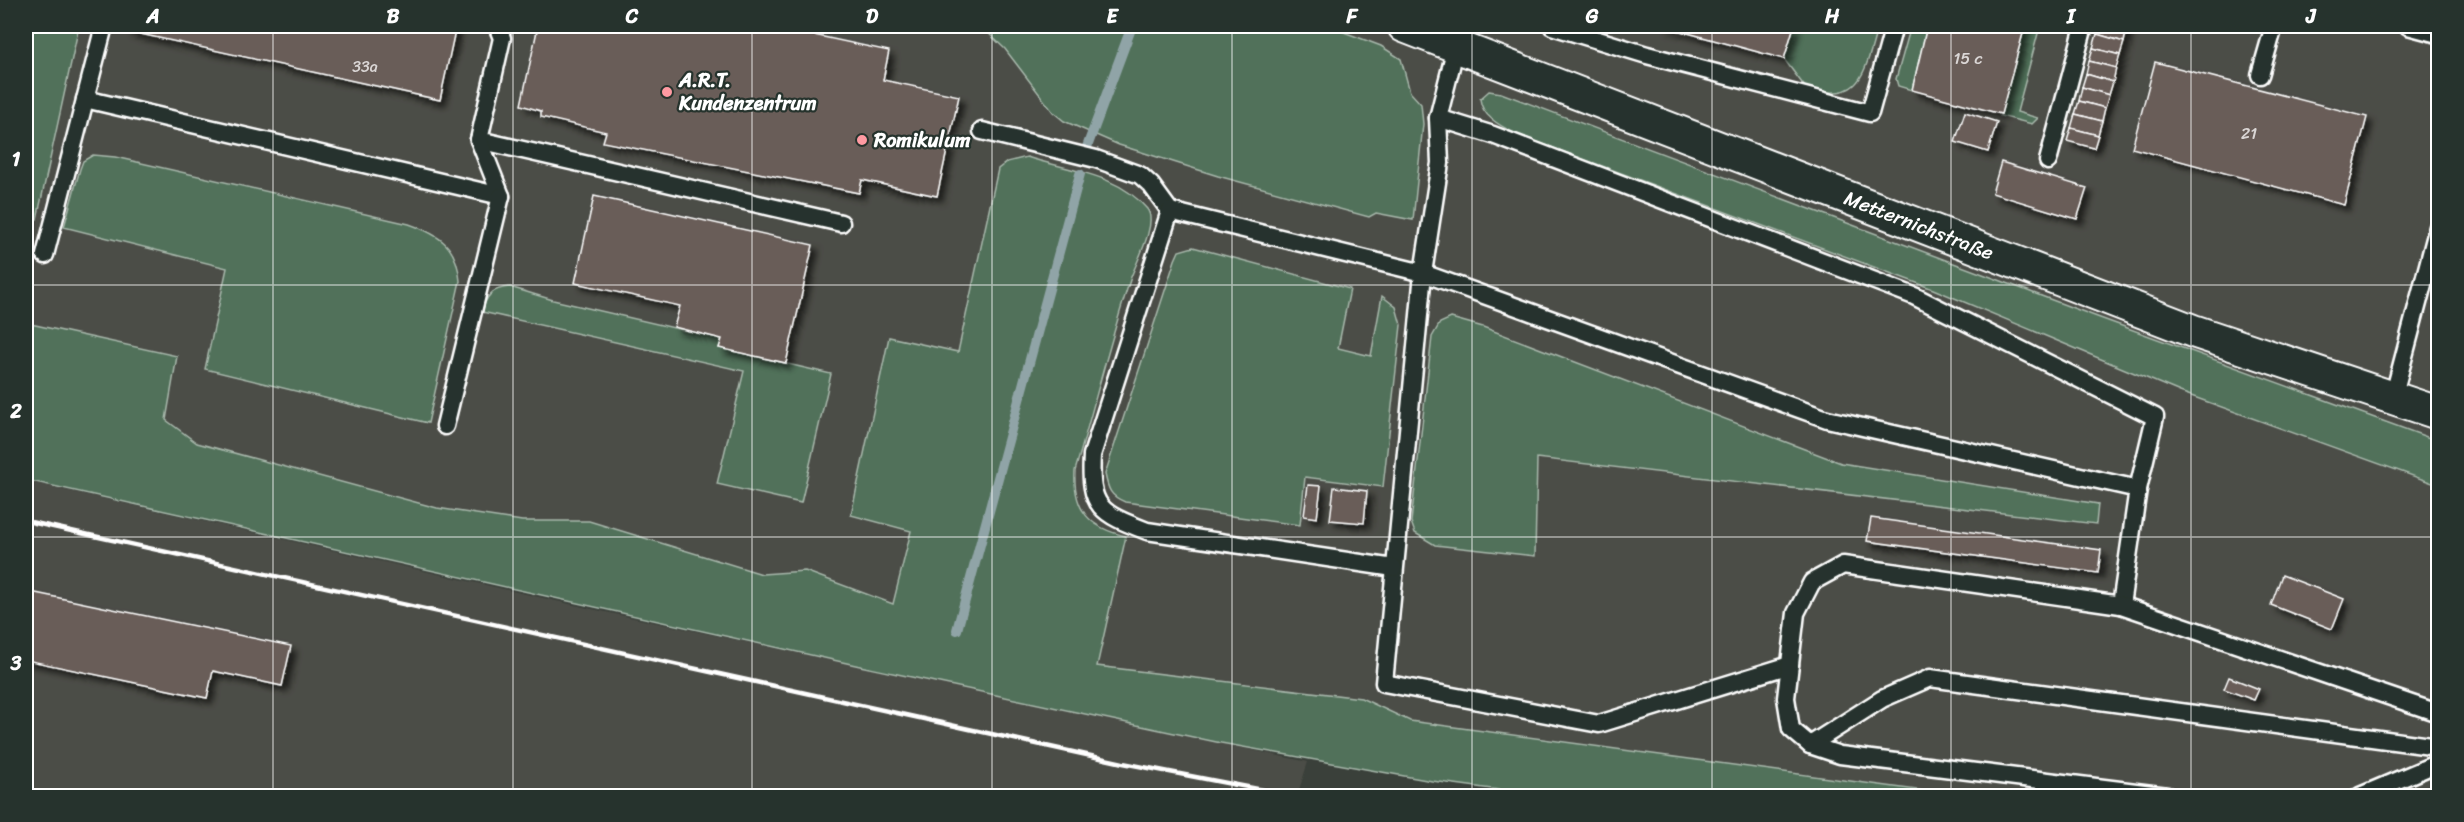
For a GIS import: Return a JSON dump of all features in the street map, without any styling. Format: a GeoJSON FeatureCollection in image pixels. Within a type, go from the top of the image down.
{"type":"FeatureCollection","features":[{"type":"Feature","properties":{"kind":"street","name":"Metternichstraße"},"geometry":{"type":"LineString","coordinates":[[1404,26],[2193,331],[2439,413]]}},
{"type":"Feature","properties":{"kind":"lane"},"geometry":{"type":"LineString","coordinates":[[45,255],[104,26]]}},
{"type":"Feature","properties":{"kind":"lane"},"geometry":{"type":"LineString","coordinates":[[445,426],[501,196],[479,140],[501,38],[497,26]]}},
{"type":"Feature","properties":{"kind":"lane"},"geometry":{"type":"LineString","coordinates":[[1552,26],[1647,55],[1870,113],[1894,26]]}},
{"type":"Feature","properties":{"kind":"lane"},"geometry":{"type":"LineString","coordinates":[[2048,160],[2084,26]]}},
{"type":"Feature","properties":{"kind":"lane"},"geometry":{"type":"LineString","coordinates":[[2260,75],[2274,26]]}},
{"type":"Feature","properties":{"kind":"lane"},"geometry":{"type":"LineString","coordinates":[[2408,26],[2439,34]]}},
{"type":"Feature","properties":{"kind":"lane"},"geometry":{"type":"LineString","coordinates":[[1456,47],[1438,118],[1440,163],[1423,273],[1384,683],[1599,724],[1790,665]]}},
{"type":"Feature","properties":{"kind":"lane"},"geometry":{"type":"LineString","coordinates":[[85,99],[501,196]]}},
{"type":"Feature","properties":{"kind":"lane"},"geometry":{"type":"LineString","coordinates":[[1438,118],[1492,135],[1914,296],[2155,417],[2138,489],[2121,605]]}},
{"type":"Feature","properties":{"kind":"lane"},"geometry":{"type":"LineString","coordinates":[[982,130],[1095,159],[1140,175],[1151,185],[1170,211],[1423,273],[1827,419],[2138,489]]}},
{"type":"Feature","properties":{"kind":"lane"},"geometry":{"type":"LineString","coordinates":[[479,140],[841,223]]}},
{"type":"Feature","properties":{"kind":"lane"},"geometry":{"type":"LineString","coordinates":[[1170,211],[1092,455],[1090,486],[1097,502],[1114,518],[1147,531],[1394,568]]}},
{"type":"Feature","properties":{"kind":"lane"},"geometry":{"type":"LineString","coordinates":[[2393,398],[2439,226]]}},
{"type":"Feature","properties":{"kind":"lane"},"geometry":{"type":"LineString","coordinates":[[2168,796],[1840,755],[1810,745],[1791,729],[1786,698],[1796,613],[1812,582],[1843,565],[2121,605],[2439,713]]}},
{"type":"Feature","properties":{"kind":"lane"},"geometry":{"type":"LineString","coordinates":[[1810,745],[1882,699],[1930,678],[2439,747]]}},
{"type":"Feature","properties":{"kind":"lane"},"geometry":{"type":"LineString","coordinates":[[2360,796],[2439,763]]}},
{"type":"Feature","properties":{"kind":"shaded area"},"geometry":{"type":"Polygon","coordinates":[[[26,26],[2438,26],[2438,796],[1614,796],[26,424],[26,26]]]}},
{"type":"Feature","properties":{"kind":"shaded area"},"geometry":{"type":"Polygon","coordinates":[[[26,481],[592,609],[1308,762],[1297,796],[26,796],[26,481]]]}},
{"type":"Feature","properties":{"kind":"green space"},"geometry":{"type":"Polygon","coordinates":[[[32,26],[79,26],[37,219],[26,215],[26,56],[32,26]]]}},
{"type":"Feature","properties":{"kind":"green space"},"geometry":{"type":"Polygon","coordinates":[[[981,26],[1328,26],[1381,46],[1401,59],[1410,92],[1421,104],[1423,124],[1413,220],[1376,213],[1369,217],[1218,176],[1119,145],[1064,121],[1053,112],[1005,49],[981,26]]]}},
{"type":"Feature","properties":{"kind":"green space"},"geometry":{"type":"Polygon","coordinates":[[[1794,26],[1878,26],[1869,58],[1858,81],[1850,88],[1839,92],[1824,92],[1805,87],[1784,59],[1794,26]]]}},
{"type":"Feature","properties":{"kind":"green space"},"geometry":{"type":"Polygon","coordinates":[[[1911,26],[1927,26],[1912,90],[1898,86],[1896,79],[1911,26]]]}},
{"type":"Feature","properties":{"kind":"green space"},"geometry":{"type":"Polygon","coordinates":[[[2025,26],[2040,26],[2017,112],[2038,118],[2032,124],[2000,116],[2025,26]]]}},
{"type":"Feature","properties":{"kind":"green space"},"geometry":{"type":"Polygon","coordinates":[[[1489,91],[1501,93],[2100,318],[2438,441],[2438,485],[2180,392],[1933,289],[1516,134],[1504,128],[1484,111],[1480,99],[1489,91]]]}},
{"type":"Feature","properties":{"kind":"green space"},"geometry":{"type":"Polygon","coordinates":[[[93,155],[115,157],[409,224],[438,238],[451,250],[460,281],[428,423],[205,369],[227,268],[64,227],[83,161],[93,155]]]}},
{"type":"Feature","properties":{"kind":"green space"},"geometry":{"type":"Polygon","coordinates":[[[1027,157],[1107,180],[1135,197],[1150,215],[1148,232],[1123,301],[1075,471],[1077,496],[1086,515],[1102,528],[1126,536],[1097,666],[1361,698],[1410,721],[1961,796],[1545,796],[1432,781],[1221,743],[860,666],[26,480],[26,323],[177,356],[166,420],[197,443],[437,508],[522,521],[589,521],[762,574],[805,571],[893,604],[911,531],[851,515],[889,337],[958,352],[998,169],[1007,162],[1027,157]]]}},
{"type":"Feature","properties":{"kind":"green space"},"geometry":{"type":"Polygon","coordinates":[[[1193,247],[1350,289],[1338,348],[1371,356],[1382,296],[1396,307],[1401,325],[1383,487],[1305,477],[1300,525],[1125,502],[1113,494],[1105,474],[1175,260],[1179,251],[1193,247]]]}},
{"type":"Feature","properties":{"kind":"green space"},"geometry":{"type":"Polygon","coordinates":[[[510,287],[553,300],[722,339],[719,348],[831,374],[801,503],[717,484],[744,371],[482,312],[486,301],[494,291],[510,287]]]}},
{"type":"Feature","properties":{"kind":"green space"},"geometry":{"type":"Polygon","coordinates":[[[1451,318],[1483,327],[1841,463],[2098,504],[2096,524],[1537,458],[1535,556],[1435,545],[1415,533],[1411,522],[1432,337],[1440,323],[1451,318]]]}},
{"type":"Feature","properties":{"kind":"building"},"geometry":{"type":"Polygon","coordinates":[[[129,26],[456,26],[440,100],[127,31],[129,26]]]}},
{"type":"Feature","properties":{"kind":"building"},"geometry":{"type":"Polygon","coordinates":[[[538,26],[772,26],[889,51],[883,80],[959,96],[937,196],[862,180],[859,193],[603,142],[606,132],[541,117],[541,111],[521,105],[538,26]]]}},
{"type":"Feature","properties":{"kind":"building"},"geometry":{"type":"Polygon","coordinates":[[[1662,26],[1794,26],[1784,59],[1662,26]]]}},
{"type":"Feature","properties":{"kind":"building"},"geometry":{"type":"Polygon","coordinates":[[[1927,26],[2025,26],[2001,114],[1912,90],[1927,26]]]}},
{"type":"Feature","properties":{"kind":"building"},"geometry":{"type":"Polygon","coordinates":[[[2099,26],[2127,28],[2124,42],[2097,34],[2099,26]]]}},
{"type":"Feature","properties":{"kind":"building"},"geometry":{"type":"Polygon","coordinates":[[[2097,34],[2124,42],[2120,55],[2093,48],[2097,34]]]}},
{"type":"Feature","properties":{"kind":"building"},"geometry":{"type":"Polygon","coordinates":[[[2093,48],[2120,55],[2116,68],[2089,61],[2093,48]]]}},
{"type":"Feature","properties":{"kind":"building"},"geometry":{"type":"Polygon","coordinates":[[[2089,61],[2116,68],[2113,82],[2086,74],[2089,61]]]}},
{"type":"Feature","properties":{"kind":"building"},"geometry":{"type":"Polygon","coordinates":[[[2155,62],[2367,117],[2344,205],[2132,148],[2155,62]]]}},
{"type":"Feature","properties":{"kind":"building"},"geometry":{"type":"Polygon","coordinates":[[[2086,74],[2113,82],[2109,95],[2082,87],[2086,74]]]}},
{"type":"Feature","properties":{"kind":"building"},"geometry":{"type":"Polygon","coordinates":[[[2082,87],[2109,95],[2105,108],[2079,101],[2082,87]]]}},
{"type":"Feature","properties":{"kind":"building"},"geometry":{"type":"Polygon","coordinates":[[[2079,101],[2105,108],[2102,121],[2075,114],[2079,101]]]}},
{"type":"Feature","properties":{"kind":"building"},"geometry":{"type":"Polygon","coordinates":[[[1965,112],[1997,122],[1988,152],[1955,142],[1965,112]]]}},
{"type":"Feature","properties":{"kind":"building"},"geometry":{"type":"Polygon","coordinates":[[[2075,114],[2102,121],[2098,135],[2071,128],[2075,114]]]}},
{"type":"Feature","properties":{"kind":"building"},"geometry":{"type":"Polygon","coordinates":[[[2071,128],[2098,135],[2094,148],[2067,141],[2071,128]]]}},
{"type":"Feature","properties":{"kind":"building"},"geometry":{"type":"Polygon","coordinates":[[[2001,162],[2087,188],[2077,219],[1992,193],[2001,162]]]}},
{"type":"Feature","properties":{"kind":"building"},"geometry":{"type":"Polygon","coordinates":[[[594,196],[813,245],[786,363],[719,348],[722,339],[674,327],[680,306],[575,283],[594,196]]]}},
{"type":"Feature","properties":{"kind":"building"},"geometry":{"type":"Polygon","coordinates":[[[1308,485],[1321,486],[1317,518],[1304,516],[1308,485]]]}},
{"type":"Feature","properties":{"kind":"building"},"geometry":{"type":"Polygon","coordinates":[[[1334,487],[1367,491],[1364,523],[1330,520],[1334,487]]]}},
{"type":"Feature","properties":{"kind":"building"},"geometry":{"type":"Polygon","coordinates":[[[1871,518],[2101,550],[2098,573],[1867,541],[1871,518]]]}},
{"type":"Feature","properties":{"kind":"building"},"geometry":{"type":"Polygon","coordinates":[[[2282,575],[2344,599],[2332,629],[2271,605],[2282,575]]]}},
{"type":"Feature","properties":{"kind":"building"},"geometry":{"type":"Polygon","coordinates":[[[26,591],[291,646],[282,686],[213,671],[207,698],[26,660],[26,591]]]}},
{"type":"Feature","properties":{"kind":"building"},"geometry":{"type":"Polygon","coordinates":[[[2229,677],[2259,689],[2254,700],[2224,689],[2229,677]]]}},
{"type":"Feature","properties":{"kind":"waterway"},"geometry":{"type":"LineString","coordinates":[[1087,147],[1132,26]]}},
{"type":"Feature","properties":{"kind":"waterway"},"geometry":{"type":"LineString","coordinates":[[957,630],[1080,174]]}},
{"type":"Feature","properties":{"kind":"railway"},"geometry":{"type":"LineString","coordinates":[[26,521],[1123,763],[1294,796]]}},
{"type":"Feature","properties":{"kind":"place","name":"A.R.T. Kundenzentrum"},"geometry":{"type":"Point","coordinates":[667,92]}},
{"type":"Feature","properties":{"kind":"place","name":"Romikulum"},"geometry":{"type":"Point","coordinates":[862,140]}}]}
